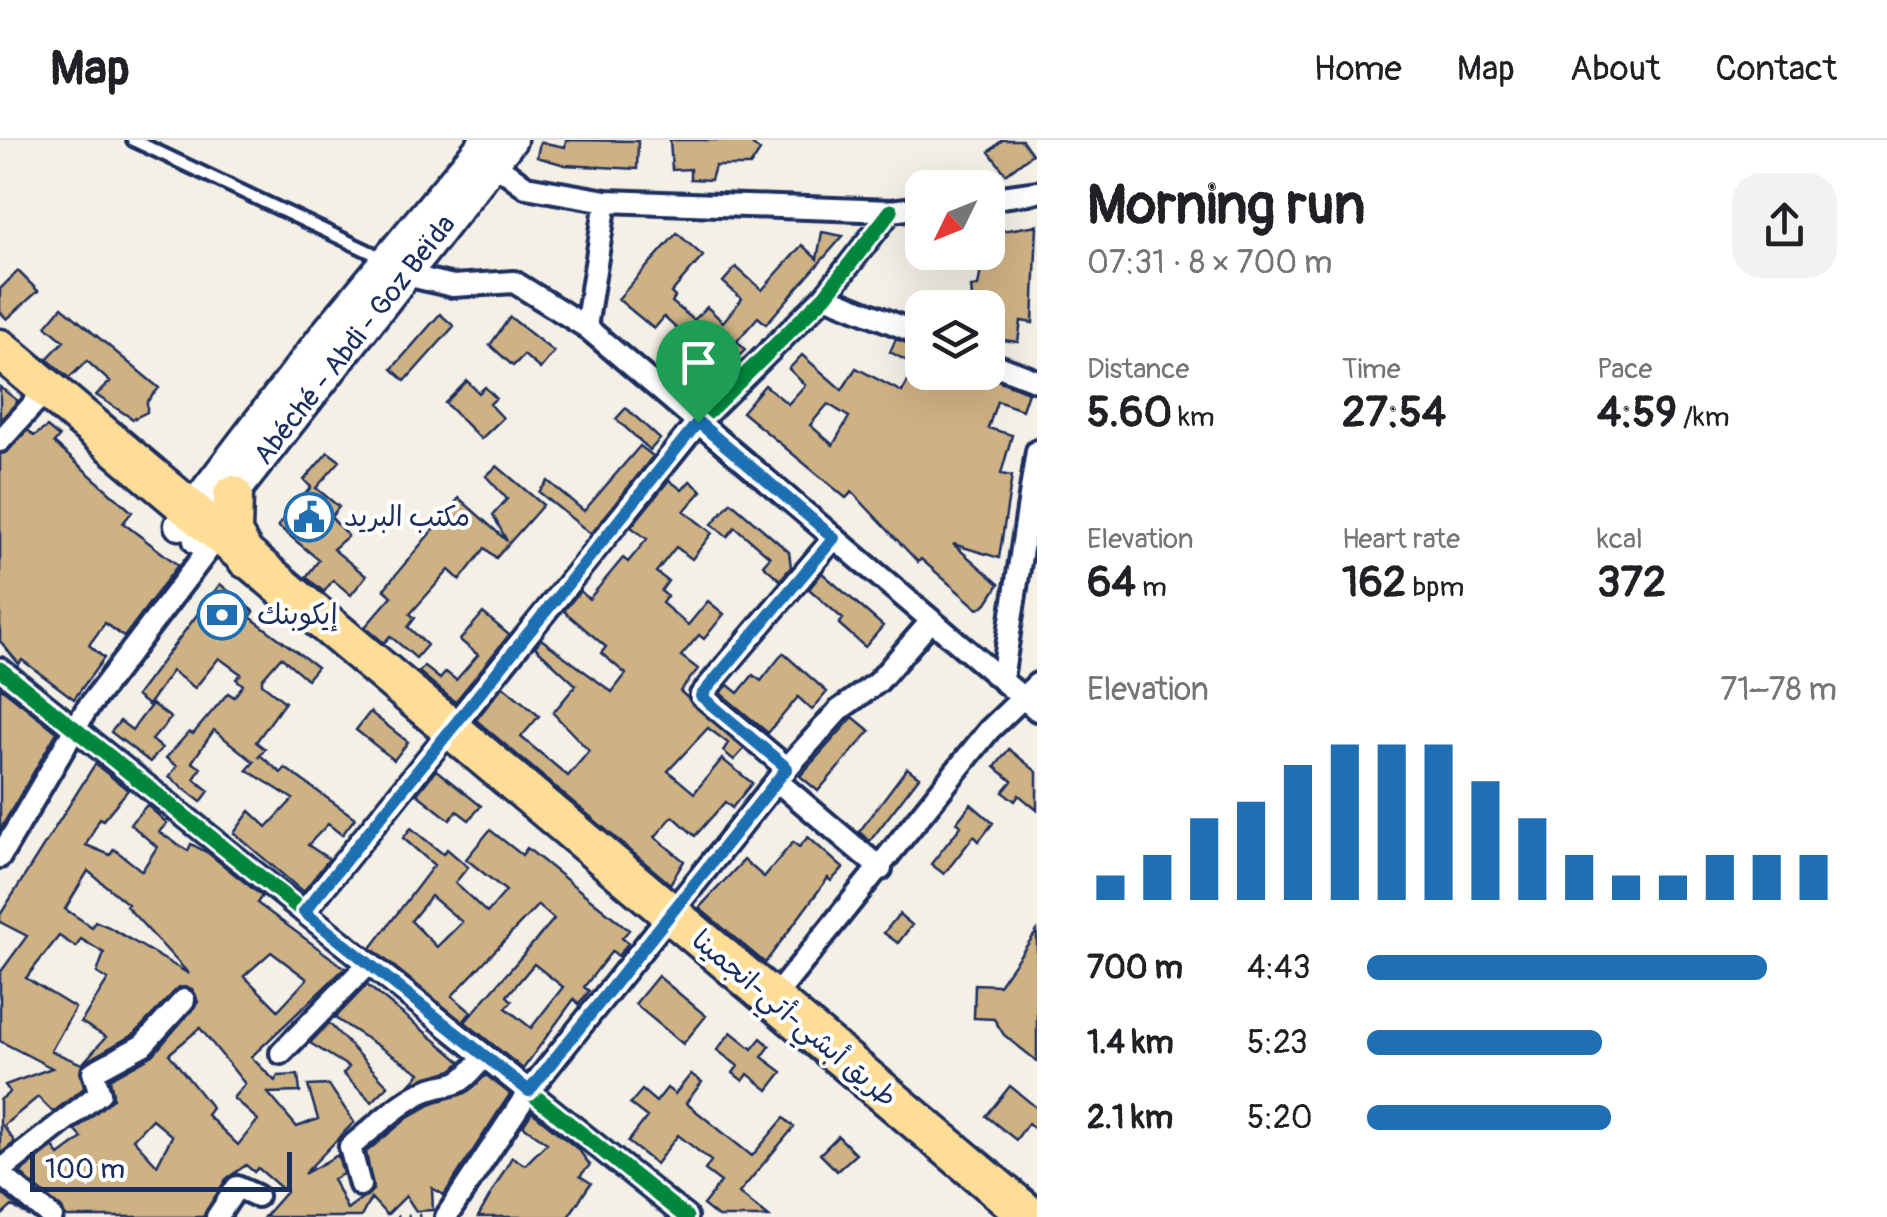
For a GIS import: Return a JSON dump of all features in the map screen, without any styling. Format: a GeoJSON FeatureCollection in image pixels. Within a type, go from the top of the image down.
{"type":"FeatureCollection","features":[{"type":"Feature","properties":{"kind":"highway"},"geometry":{"type":"LineString","coordinates":[[0,350],[41,396],[666,921],[995,1205],[1031,1217]]}},
{"type":"Feature","properties":{"kind":"highway"},"geometry":{"type":"LineString","coordinates":[[0,374],[41,396],[159,485],[197,530],[248,561],[444,735]]}},
{"type":"Feature","properties":{"kind":"highway"},"geometry":{"type":"LineString","coordinates":[[159,485],[182,492],[224,488],[232,534],[248,561]]}},
{"type":"Feature","properties":{"kind":"main road"},"geometry":{"type":"LineString","coordinates":[[224,488],[328,331],[398,268],[486,151],[512,140]]}},
{"type":"Feature","properties":{"kind":"main road","name":"Abéché - Abdi - Goz Beïda"},"geometry":{"type":"LineString","coordinates":[[197,530],[224,488],[398,268]]}},
{"type":"Feature","properties":{"kind":"street"},"geometry":{"type":"LineString","coordinates":[[486,151],[526,188],[606,201],[905,209]]}},
{"type":"Feature","properties":{"kind":"street"},"geometry":{"type":"LineString","coordinates":[[1005,197],[1037,192]]}},
{"type":"Feature","properties":{"kind":"street"},"geometry":{"type":"LineString","coordinates":[[586,327],[606,201]]}},
{"type":"Feature","properties":{"kind":"street"},"geometry":{"type":"LineString","coordinates":[[304,912],[698,422],[825,296],[891,211]]}},
{"type":"Feature","properties":{"kind":"street"},"geometry":{"type":"LineString","coordinates":[[398,268],[454,286],[514,282],[586,327],[931,621],[1002,679],[1032,697],[990,730],[766,1007]]}},
{"type":"Feature","properties":{"kind":"street"},"geometry":{"type":"LineString","coordinates":[[825,296],[905,329]]}},
{"type":"Feature","properties":{"kind":"street"},"geometry":{"type":"LineString","coordinates":[[1005,369],[1037,382]]}},
{"type":"Feature","properties":{"kind":"street"},"geometry":{"type":"LineString","coordinates":[[0,441],[41,396]]}},
{"type":"Feature","properties":{"kind":"street"},"geometry":{"type":"LineString","coordinates":[[1002,679],[1037,450]]}},
{"type":"Feature","properties":{"kind":"street"},"geometry":{"type":"LineString","coordinates":[[0,857],[72,730],[197,530]]}},
{"type":"Feature","properties":{"kind":"street"},"geometry":{"type":"LineString","coordinates":[[834,538],[701,696],[881,869]]}},
{"type":"Feature","properties":{"kind":"street"},"geometry":{"type":"LineString","coordinates":[[447,1216],[529,1091],[782,775],[839,710],[878,682],[931,621]]}},
{"type":"Feature","properties":{"kind":"street"},"geometry":{"type":"LineString","coordinates":[[0,668],[72,730],[186,815],[367,965],[686,1217]]}},
{"type":"Feature","properties":{"kind":"street"},"geometry":{"type":"LineString","coordinates":[[281,1053],[367,965]]}},
{"type":"Feature","properties":{"kind":"street"},"geometry":{"type":"LineString","coordinates":[[52,1217],[0,1172],[100,1092],[93,1072],[143,1045],[184,1000]]}},
{"type":"Feature","properties":{"kind":"street"},"geometry":{"type":"LineString","coordinates":[[360,1185],[350,1147],[420,1093],[451,1088],[468,1078],[484,1057]]}},
{"type":"Feature","properties":{"kind":"street"},"geometry":{"type":"LineString","coordinates":[[217,1217],[237,1187],[258,1196]]}},
{"type":"Feature","properties":{"kind":"lane"},"geometry":{"type":"LineString","coordinates":[[132,140],[398,268]]}},
{"type":"Feature","properties":{"kind":"path"},"geometry":{"type":"LineString","coordinates":[[397,1217],[447,1216]]}},
{"type":"Feature","properties":{"kind":"building"},"geometry":{"type":"Polygon","coordinates":[[[566,140],[638,141],[637,169],[565,165],[537,157],[540,142],[565,147],[566,140]]]}},
{"type":"Feature","properties":{"kind":"building"},"geometry":{"type":"Polygon","coordinates":[[[670,140],[747,140],[760,151],[750,166],[715,166],[711,180],[690,179],[690,169],[672,170],[670,140]]]}},
{"type":"Feature","properties":{"kind":"building"},"geometry":{"type":"Polygon","coordinates":[[[1002,140],[1022,140],[1032,154],[1006,174],[989,152],[1002,140]]]}},
{"type":"Feature","properties":{"kind":"building"},"geometry":{"type":"Polygon","coordinates":[[[1037,225],[1033,323],[1021,321],[1018,342],[1005,340],[1005,290],[971,290],[978,286],[981,270],[1005,270],[1005,230],[1037,225]]]}},
{"type":"Feature","properties":{"kind":"building"},"geometry":{"type":"Polygon","coordinates":[[[822,232],[843,236],[766,324],[758,317],[737,341],[745,350],[711,383],[679,350],[689,340],[664,317],[654,329],[618,299],[677,233],[703,256],[671,293],[675,297],[672,302],[694,320],[707,307],[723,322],[742,299],[723,282],[736,267],[762,290],[802,245],[817,259],[822,232]]]}},
{"type":"Feature","properties":{"kind":"building"},"geometry":{"type":"Polygon","coordinates":[[[18,271],[38,291],[7,319],[0,312],[0,289],[18,271]]]}},
{"type":"Feature","properties":{"kind":"building"},"geometry":{"type":"Polygon","coordinates":[[[62,307],[159,388],[147,402],[147,412],[133,419],[96,395],[110,382],[87,361],[69,378],[47,359],[64,341],[46,326],[62,307]]]}},
{"type":"Feature","properties":{"kind":"building"},"geometry":{"type":"Polygon","coordinates":[[[440,314],[454,326],[405,381],[392,369],[440,314]]]}},
{"type":"Feature","properties":{"kind":"building"},"geometry":{"type":"Polygon","coordinates":[[[510,317],[554,352],[540,369],[524,355],[513,366],[490,345],[510,317]]]}},
{"type":"Feature","properties":{"kind":"building"},"geometry":{"type":"Polygon","coordinates":[[[896,339],[905,342],[905,360],[890,352],[896,339]]]}},
{"type":"Feature","properties":{"kind":"building"},"geometry":{"type":"Polygon","coordinates":[[[802,355],[842,390],[856,368],[902,392],[905,387],[905,390],[1005,390],[1005,383],[1028,392],[1022,410],[997,401],[988,428],[1012,435],[1001,474],[1012,476],[999,558],[953,544],[999,584],[987,603],[978,609],[921,559],[918,562],[852,492],[846,498],[742,412],[765,385],[788,404],[805,385],[789,369],[802,355]],[[828,404],[810,425],[833,445],[849,417],[828,404]]]}},
{"type":"Feature","properties":{"kind":"building"},"geometry":{"type":"Polygon","coordinates":[[[467,381],[479,393],[485,387],[496,398],[490,404],[503,418],[481,439],[445,403],[467,381]]]}},
{"type":"Feature","properties":{"kind":"building"},"geometry":{"type":"Polygon","coordinates":[[[0,387],[18,401],[0,420],[0,387]]]}},
{"type":"Feature","properties":{"kind":"building"},"geometry":{"type":"Polygon","coordinates":[[[626,408],[660,439],[650,450],[616,419],[626,408]]]}},
{"type":"Feature","properties":{"kind":"building"},"geometry":{"type":"Polygon","coordinates":[[[47,427],[59,437],[54,443],[132,512],[123,523],[178,565],[124,637],[105,623],[89,645],[104,658],[74,699],[22,660],[19,664],[0,641],[0,454],[28,430],[34,436],[47,427]]]}},
{"type":"Feature","properties":{"kind":"building"},"geometry":{"type":"Polygon","coordinates":[[[640,446],[653,456],[591,534],[539,492],[548,481],[584,511],[640,446]]]}},
{"type":"Feature","properties":{"kind":"building"},"geometry":{"type":"Polygon","coordinates":[[[328,452],[340,461],[316,488],[339,507],[331,517],[348,536],[333,549],[366,576],[351,595],[333,580],[324,592],[306,577],[319,560],[278,526],[311,487],[304,480],[328,452]]]}},
{"type":"Feature","properties":{"kind":"building"},"geometry":{"type":"Polygon","coordinates":[[[497,466],[543,505],[496,558],[485,548],[460,580],[449,570],[410,614],[415,618],[408,627],[427,645],[416,658],[390,636],[384,643],[365,627],[392,596],[384,589],[459,498],[507,541],[493,515],[507,499],[486,476],[497,466]]]}},
{"type":"Feature","properties":{"kind":"building"},"geometry":{"type":"Polygon","coordinates":[[[669,480],[682,490],[690,481],[702,491],[684,511],[712,533],[692,559],[676,547],[656,572],[668,581],[661,591],[667,596],[662,603],[688,625],[708,601],[724,614],[704,639],[699,635],[681,656],[698,669],[680,691],[744,749],[734,760],[723,751],[728,743],[708,728],[668,771],[694,793],[722,759],[752,783],[732,808],[725,802],[695,836],[673,816],[655,837],[684,861],[670,884],[476,720],[503,686],[539,716],[521,737],[568,776],[589,751],[553,713],[576,685],[535,647],[541,639],[612,692],[626,674],[601,653],[606,647],[564,611],[580,591],[589,599],[623,558],[628,562],[647,539],[631,527],[669,480]]]}},
{"type":"Feature","properties":{"kind":"building"},"geometry":{"type":"Polygon","coordinates":[[[731,502],[789,552],[791,567],[780,580],[763,565],[770,557],[735,527],[727,537],[712,524],[731,502]]]}},
{"type":"Feature","properties":{"kind":"building"},"geometry":{"type":"Polygon","coordinates":[[[822,573],[883,626],[865,647],[839,624],[843,619],[809,589],[822,573]]]}},
{"type":"Feature","properties":{"kind":"building"},"geometry":{"type":"Polygon","coordinates":[[[220,584],[254,612],[250,617],[317,667],[307,679],[281,657],[262,679],[262,684],[285,702],[256,742],[265,749],[260,755],[281,773],[285,768],[355,818],[342,835],[328,824],[308,845],[329,859],[303,892],[234,833],[250,811],[267,827],[293,799],[247,770],[254,762],[214,730],[192,762],[201,768],[194,779],[209,791],[201,802],[169,777],[177,766],[166,758],[228,693],[234,697],[243,685],[236,679],[241,674],[219,658],[195,688],[172,671],[148,705],[136,696],[220,584]]]}},
{"type":"Feature","properties":{"kind":"building"},"geometry":{"type":"Polygon","coordinates":[[[483,613],[509,635],[455,702],[419,672],[424,666],[440,679],[446,672],[456,680],[478,655],[460,640],[483,613]]]}},
{"type":"Feature","properties":{"kind":"building"},"geometry":{"type":"Polygon","coordinates":[[[783,653],[827,692],[812,710],[798,697],[768,733],[720,693],[728,685],[738,693],[753,675],[761,681],[783,653]]]}},
{"type":"Feature","properties":{"kind":"building"},"geometry":{"type":"Polygon","coordinates":[[[0,687],[57,732],[0,830],[0,687]]]}},
{"type":"Feature","properties":{"kind":"building"},"geometry":{"type":"Polygon","coordinates":[[[152,704],[171,718],[152,740],[162,748],[150,762],[111,732],[120,721],[132,730],[152,704]]]}},
{"type":"Feature","properties":{"kind":"building"},"geometry":{"type":"Polygon","coordinates":[[[370,712],[408,742],[394,760],[356,730],[370,712]]]}},
{"type":"Feature","properties":{"kind":"building"},"geometry":{"type":"Polygon","coordinates":[[[853,717],[870,731],[818,791],[800,776],[853,717]]]}},
{"type":"Feature","properties":{"kind":"building"},"geometry":{"type":"Polygon","coordinates":[[[1009,749],[1037,772],[1037,810],[1019,795],[1015,801],[1003,792],[1012,781],[995,767],[1009,749]]]}},
{"type":"Feature","properties":{"kind":"building"},"geometry":{"type":"Polygon","coordinates":[[[95,764],[128,790],[103,820],[100,818],[86,845],[110,855],[114,849],[142,871],[157,847],[130,824],[147,805],[167,823],[159,832],[188,851],[191,844],[208,853],[262,896],[257,903],[345,968],[251,1057],[275,1081],[278,1076],[298,1075],[300,1092],[268,1093],[297,1127],[318,1119],[308,1086],[329,1085],[354,1122],[304,1174],[338,1155],[343,1174],[333,1179],[347,1209],[373,1190],[366,1152],[409,1117],[435,1102],[466,1093],[486,1075],[510,1094],[444,1195],[432,1188],[433,1210],[416,1211],[406,1196],[387,1215],[371,1198],[361,1217],[264,1217],[286,1192],[258,1168],[254,1172],[246,1165],[226,1179],[203,1217],[67,1217],[20,1173],[53,1147],[59,1155],[82,1138],[75,1130],[113,1098],[110,1079],[153,1055],[198,1002],[192,989],[179,987],[134,1034],[83,1063],[106,1037],[81,1022],[108,980],[97,973],[104,953],[81,939],[76,947],[59,936],[26,978],[75,1008],[51,1051],[82,1064],[84,1088],[53,1112],[38,1097],[3,1126],[15,1142],[0,1154],[0,1100],[10,1092],[5,1085],[52,1068],[0,1041],[0,973],[27,936],[0,922],[0,915],[95,764]],[[88,871],[65,909],[92,927],[95,921],[109,927],[189,974],[128,904],[88,871]],[[271,952],[244,976],[278,1010],[307,979],[271,952]],[[200,1028],[169,1054],[212,1108],[207,1115],[238,1145],[258,1120],[233,1098],[245,1084],[200,1028]],[[152,1119],[133,1139],[157,1165],[172,1136],[152,1119]]]}},
{"type":"Feature","properties":{"kind":"building"},"geometry":{"type":"Polygon","coordinates":[[[907,768],[919,777],[870,841],[859,832],[907,768]]]}},
{"type":"Feature","properties":{"kind":"building"},"geometry":{"type":"Polygon","coordinates":[[[436,770],[481,806],[469,820],[457,811],[450,820],[417,794],[436,770]]]}},
{"type":"Feature","properties":{"kind":"building"},"geometry":{"type":"Polygon","coordinates":[[[971,804],[993,823],[979,841],[974,836],[944,874],[931,864],[961,826],[957,822],[971,804]]]}},
{"type":"Feature","properties":{"kind":"building"},"geometry":{"type":"Polygon","coordinates":[[[411,828],[443,854],[447,849],[468,867],[455,883],[487,913],[506,891],[466,859],[490,830],[522,855],[527,848],[629,930],[622,938],[628,943],[618,956],[612,951],[584,987],[589,991],[579,1004],[574,999],[523,1069],[465,1022],[554,919],[538,905],[452,996],[471,1012],[463,1022],[371,948],[434,865],[403,838],[411,828]],[[431,896],[411,921],[437,947],[462,922],[431,896]],[[534,964],[507,996],[512,1001],[506,1008],[531,1028],[563,987],[534,964]]]}},
{"type":"Feature","properties":{"kind":"building"},"geometry":{"type":"Polygon","coordinates":[[[808,837],[843,868],[831,881],[828,878],[765,963],[699,908],[744,860],[764,877],[793,842],[799,847],[808,837]]]}},
{"type":"Feature","properties":{"kind":"building"},"geometry":{"type":"Polygon","coordinates":[[[899,914],[912,925],[898,943],[884,933],[899,914]]]}},
{"type":"Feature","properties":{"kind":"building"},"geometry":{"type":"Polygon","coordinates":[[[1037,931],[1037,1061],[1004,1035],[994,1019],[974,1018],[975,984],[999,985],[1037,931]]]}},
{"type":"Feature","properties":{"kind":"building"},"geometry":{"type":"Polygon","coordinates":[[[658,976],[706,1016],[683,1044],[635,1004],[658,976]]]}},
{"type":"Feature","properties":{"kind":"building"},"geometry":{"type":"Polygon","coordinates":[[[367,985],[461,1062],[452,1070],[411,1083],[420,1073],[335,1018],[367,985]]]}},
{"type":"Feature","properties":{"kind":"building"},"geometry":{"type":"Polygon","coordinates":[[[329,1023],[388,1086],[372,1102],[343,1074],[349,1067],[310,1043],[329,1023]]]}},
{"type":"Feature","properties":{"kind":"building"},"geometry":{"type":"Polygon","coordinates":[[[731,1032],[752,1049],[761,1038],[770,1046],[762,1057],[782,1072],[768,1090],[748,1074],[743,1081],[733,1073],[738,1066],[717,1050],[731,1032]]]}},
{"type":"Feature","properties":{"kind":"building"},"geometry":{"type":"Polygon","coordinates":[[[691,1074],[702,1082],[686,1103],[752,1156],[784,1118],[794,1127],[739,1193],[769,1217],[718,1217],[703,1205],[721,1182],[705,1170],[711,1161],[678,1135],[656,1164],[628,1142],[647,1117],[630,1104],[642,1090],[656,1102],[667,1088],[675,1094],[691,1074]]]}},
{"type":"Feature","properties":{"kind":"building"},"geometry":{"type":"Polygon","coordinates":[[[1010,1086],[1037,1108],[1037,1131],[1028,1123],[1016,1140],[986,1116],[1010,1086]]]}},
{"type":"Feature","properties":{"kind":"building"},"geometry":{"type":"Polygon","coordinates":[[[532,1112],[579,1150],[590,1165],[580,1176],[591,1183],[568,1217],[478,1217],[512,1157],[525,1165],[547,1143],[523,1126],[532,1112]]]}},
{"type":"Feature","properties":{"kind":"building"},"geometry":{"type":"Polygon","coordinates":[[[838,1136],[856,1154],[837,1171],[820,1154],[838,1136]]]}},
{"type":"Feature","properties":{"kind":"building"},"geometry":{"type":"Polygon","coordinates":[[[0,1192],[30,1217],[12,1206],[0,1217],[0,1192]]]}},
{"type":"Feature","properties":{"kind":"cycle path"},"geometry":{"type":"LineString","coordinates":[[304,912],[698,422],[825,296],[891,211]]}},
{"type":"Feature","properties":{"kind":"cycle path"},"geometry":{"type":"LineString","coordinates":[[0,669],[686,1217]]}},
{"type":"Feature","properties":{"kind":"place","name":"مكتب البريد"},"geometry":{"type":"Point","coordinates":[309,517]}},
{"type":"Feature","properties":{"kind":"place","name":"إيكوبنك"},"geometry":{"type":"Point","coordinates":[222,615]}},
{"type":"Feature","properties":{"kind":"route"},"geometry":{"type":"LineString","coordinates":[[698,422],[834,538],[701,696],[787,768],[529,1091],[304,912],[698,422]]}}]}
